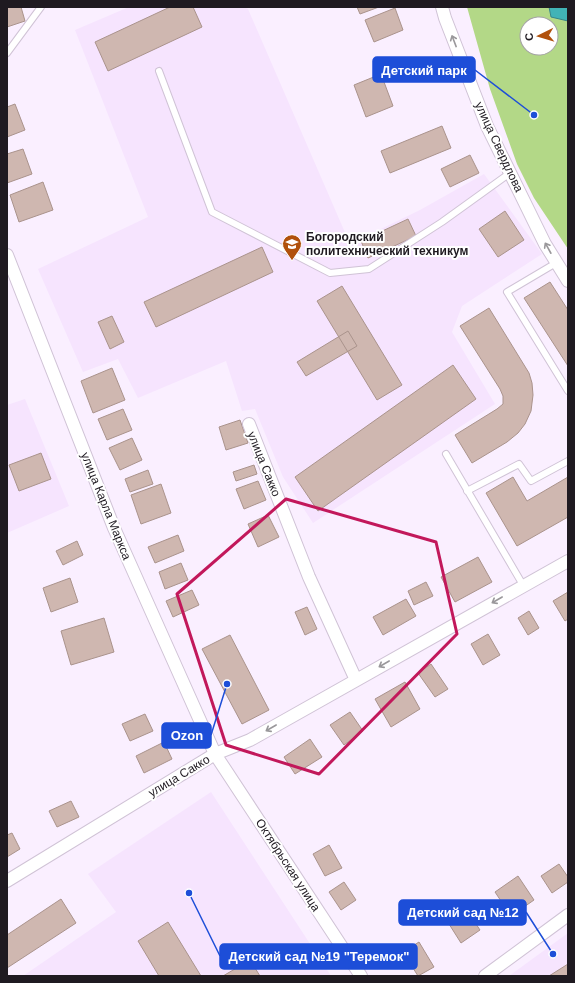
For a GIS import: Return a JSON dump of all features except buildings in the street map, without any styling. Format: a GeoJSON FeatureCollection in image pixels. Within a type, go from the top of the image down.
{"type":"FeatureCollection","features":[{"type":"Feature","properties":{"kind":"street","name":"улица Свердлова"},"geometry":{"type":"LineString","coordinates":[[442,7],[487,126],[545,244],[568,281]]}},
{"type":"Feature","properties":{"kind":"street","name":"улица Карла Маркса"},"geometry":{"type":"LineString","coordinates":[[7,254],[114,528],[215,754]]}},
{"type":"Feature","properties":{"kind":"street","name":"улица Сакко"},"geometry":{"type":"LineString","coordinates":[[249,424],[309,577],[356,680]]}},
{"type":"Feature","properties":{"kind":"street","name":"улица Сакко"},"geometry":{"type":"LineString","coordinates":[[7,880],[215,754],[250,740],[568,561]]}},
{"type":"Feature","properties":{"kind":"street","name":"Октябрьская улица"},"geometry":{"type":"LineString","coordinates":[[215,754],[361,976]]}},
{"type":"Feature","properties":{"kind":"street"},"geometry":{"type":"LineString","coordinates":[[485,976],[568,914]]}},
{"type":"Feature","properties":{"kind":"lane"},"geometry":{"type":"LineString","coordinates":[[7,53],[41,7]]}},
{"type":"Feature","properties":{"kind":"lane"},"geometry":{"type":"LineString","coordinates":[[159,71],[212,212],[330,273],[369,269],[442,222],[510,174]]}},
{"type":"Feature","properties":{"kind":"lane"},"geometry":{"type":"LineString","coordinates":[[556,263],[507,292],[568,391]]}},
{"type":"Feature","properties":{"kind":"lane"},"geometry":{"type":"LineString","coordinates":[[446,454],[523,585]]}},
{"type":"Feature","properties":{"kind":"lane"},"geometry":{"type":"LineString","coordinates":[[467,490],[520,464],[531,481],[568,461]]}},
{"type":"Feature","properties":{"kind":"highlighted area"},"geometry":{"type":"Polygon","coordinates":[[[286,499],[436,542],[457,634],[319,774],[226,745],[177,594],[286,499]]]}},
{"type":"Feature","properties":{"kind":"shaded area","name":"Богородский политехнический техникум"},"geometry":{"type":"Polygon","coordinates":[[[129,7],[244,7],[248,9],[350,244],[420,210],[484,174],[542,254],[462,306],[452,332],[495,404],[313,523],[283,477],[255,409],[242,411],[226,361],[138,398],[118,359],[83,372],[38,269],[148,217],[75,30],[129,7]]]}},
{"type":"Feature","properties":{"kind":"shaded area"},"geometry":{"type":"Polygon","coordinates":[[[25,399],[69,506],[7,533],[7,405],[25,399]]]}},
{"type":"Feature","properties":{"kind":"shaded area"},"geometry":{"type":"Polygon","coordinates":[[[211,792],[331,976],[23,976],[116,912],[88,874],[211,792]]]}},
{"type":"Feature","properties":{"kind":"shaded area"},"geometry":{"type":"Polygon","coordinates":[[[568,933],[568,976],[509,976],[568,933]]]}},
{"type":"Feature","properties":{"kind":"green space"},"geometry":{"type":"Polygon","coordinates":[[[467,7],[568,7],[568,249],[534,198],[517,164],[490,89],[467,7]]]}},
{"type":"Feature","properties":{"kind":"water"},"geometry":{"type":"Polygon","coordinates":[[[549,7],[568,7],[568,21],[559,19],[559,16],[551,16],[549,7]]]}},
{"type":"Feature","properties":{"kind":"place","name":"Детский парк"},"geometry":{"type":"Point","coordinates":[534,115]}},
{"type":"Feature","properties":{"kind":"place","name":"Богородский политехнический техникум"},"geometry":{"type":"Point","coordinates":[292,261]}},
{"type":"Feature","properties":{"kind":"place","name":"Ozon"},"geometry":{"type":"Point","coordinates":[227,684]}},
{"type":"Feature","properties":{"kind":"place","name":"Детский сад №19 \"Теремок\""},"geometry":{"type":"Point","coordinates":[189,893]}},
{"type":"Feature","properties":{"kind":"place","name":"Детский сад №12"},"geometry":{"type":"Point","coordinates":[553,954]}}]}
